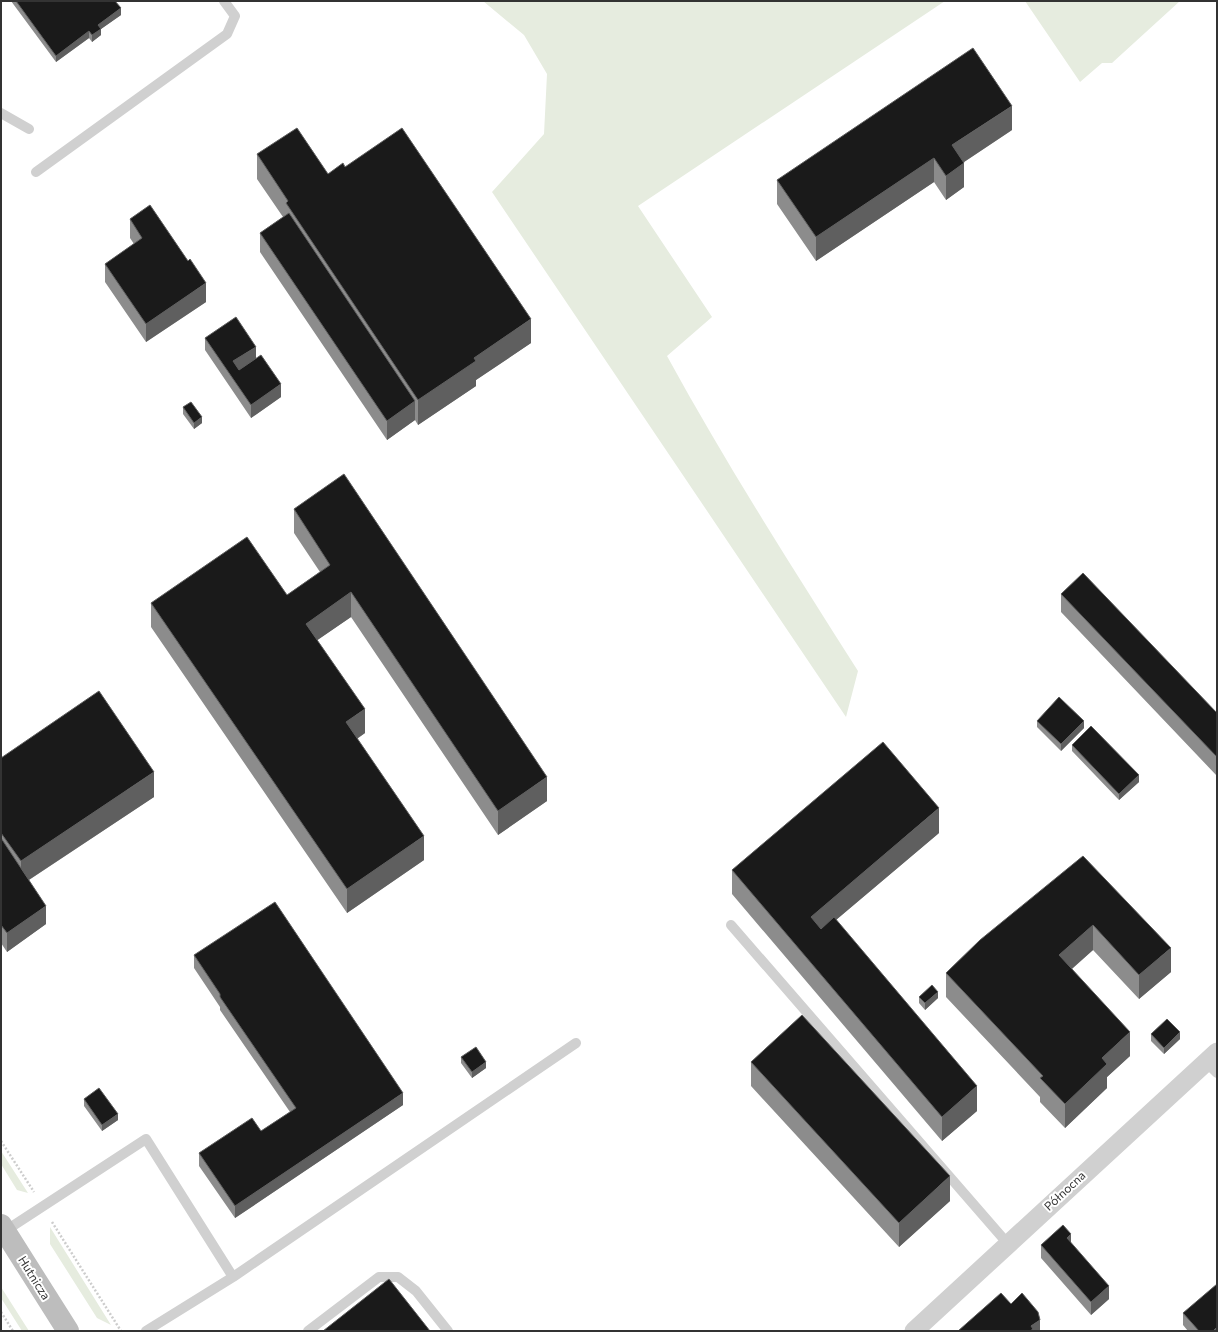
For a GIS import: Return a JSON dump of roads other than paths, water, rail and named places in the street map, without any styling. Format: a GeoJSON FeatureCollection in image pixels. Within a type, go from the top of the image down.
{"type":"FeatureCollection","features":[{"type":"Feature","properties":{"kind":"main road","name":"Hutnicza"},"geometry":{"type":"LineString","coordinates":[[3,1228],[68,1331]]}},
{"type":"Feature","properties":{"kind":"street","name":"Północna"},"geometry":{"type":"LineString","coordinates":[[914,1331],[1008,1244],[1213,1062]]}},
{"type":"Feature","properties":{"kind":"lane"},"geometry":{"type":"LineString","coordinates":[[36,172],[227,34],[235,16],[224,1]]}},
{"type":"Feature","properties":{"kind":"lane"},"geometry":{"type":"LineString","coordinates":[[1,113],[29,129]]}},
{"type":"Feature","properties":{"kind":"lane"},"geometry":{"type":"LineString","coordinates":[[731,925],[1008,1244]]}},
{"type":"Feature","properties":{"kind":"lane"},"geometry":{"type":"LineString","coordinates":[[146,1331],[234,1277],[576,1043]]}},
{"type":"Feature","properties":{"kind":"lane"},"geometry":{"type":"LineString","coordinates":[[3,1228],[42,1206],[146,1139],[234,1277]]}},
{"type":"Feature","properties":{"kind":"lane"},"geometry":{"type":"LineString","coordinates":[[308,1331],[379,1277],[398,1277],[416,1291],[448,1331]]}}]}
